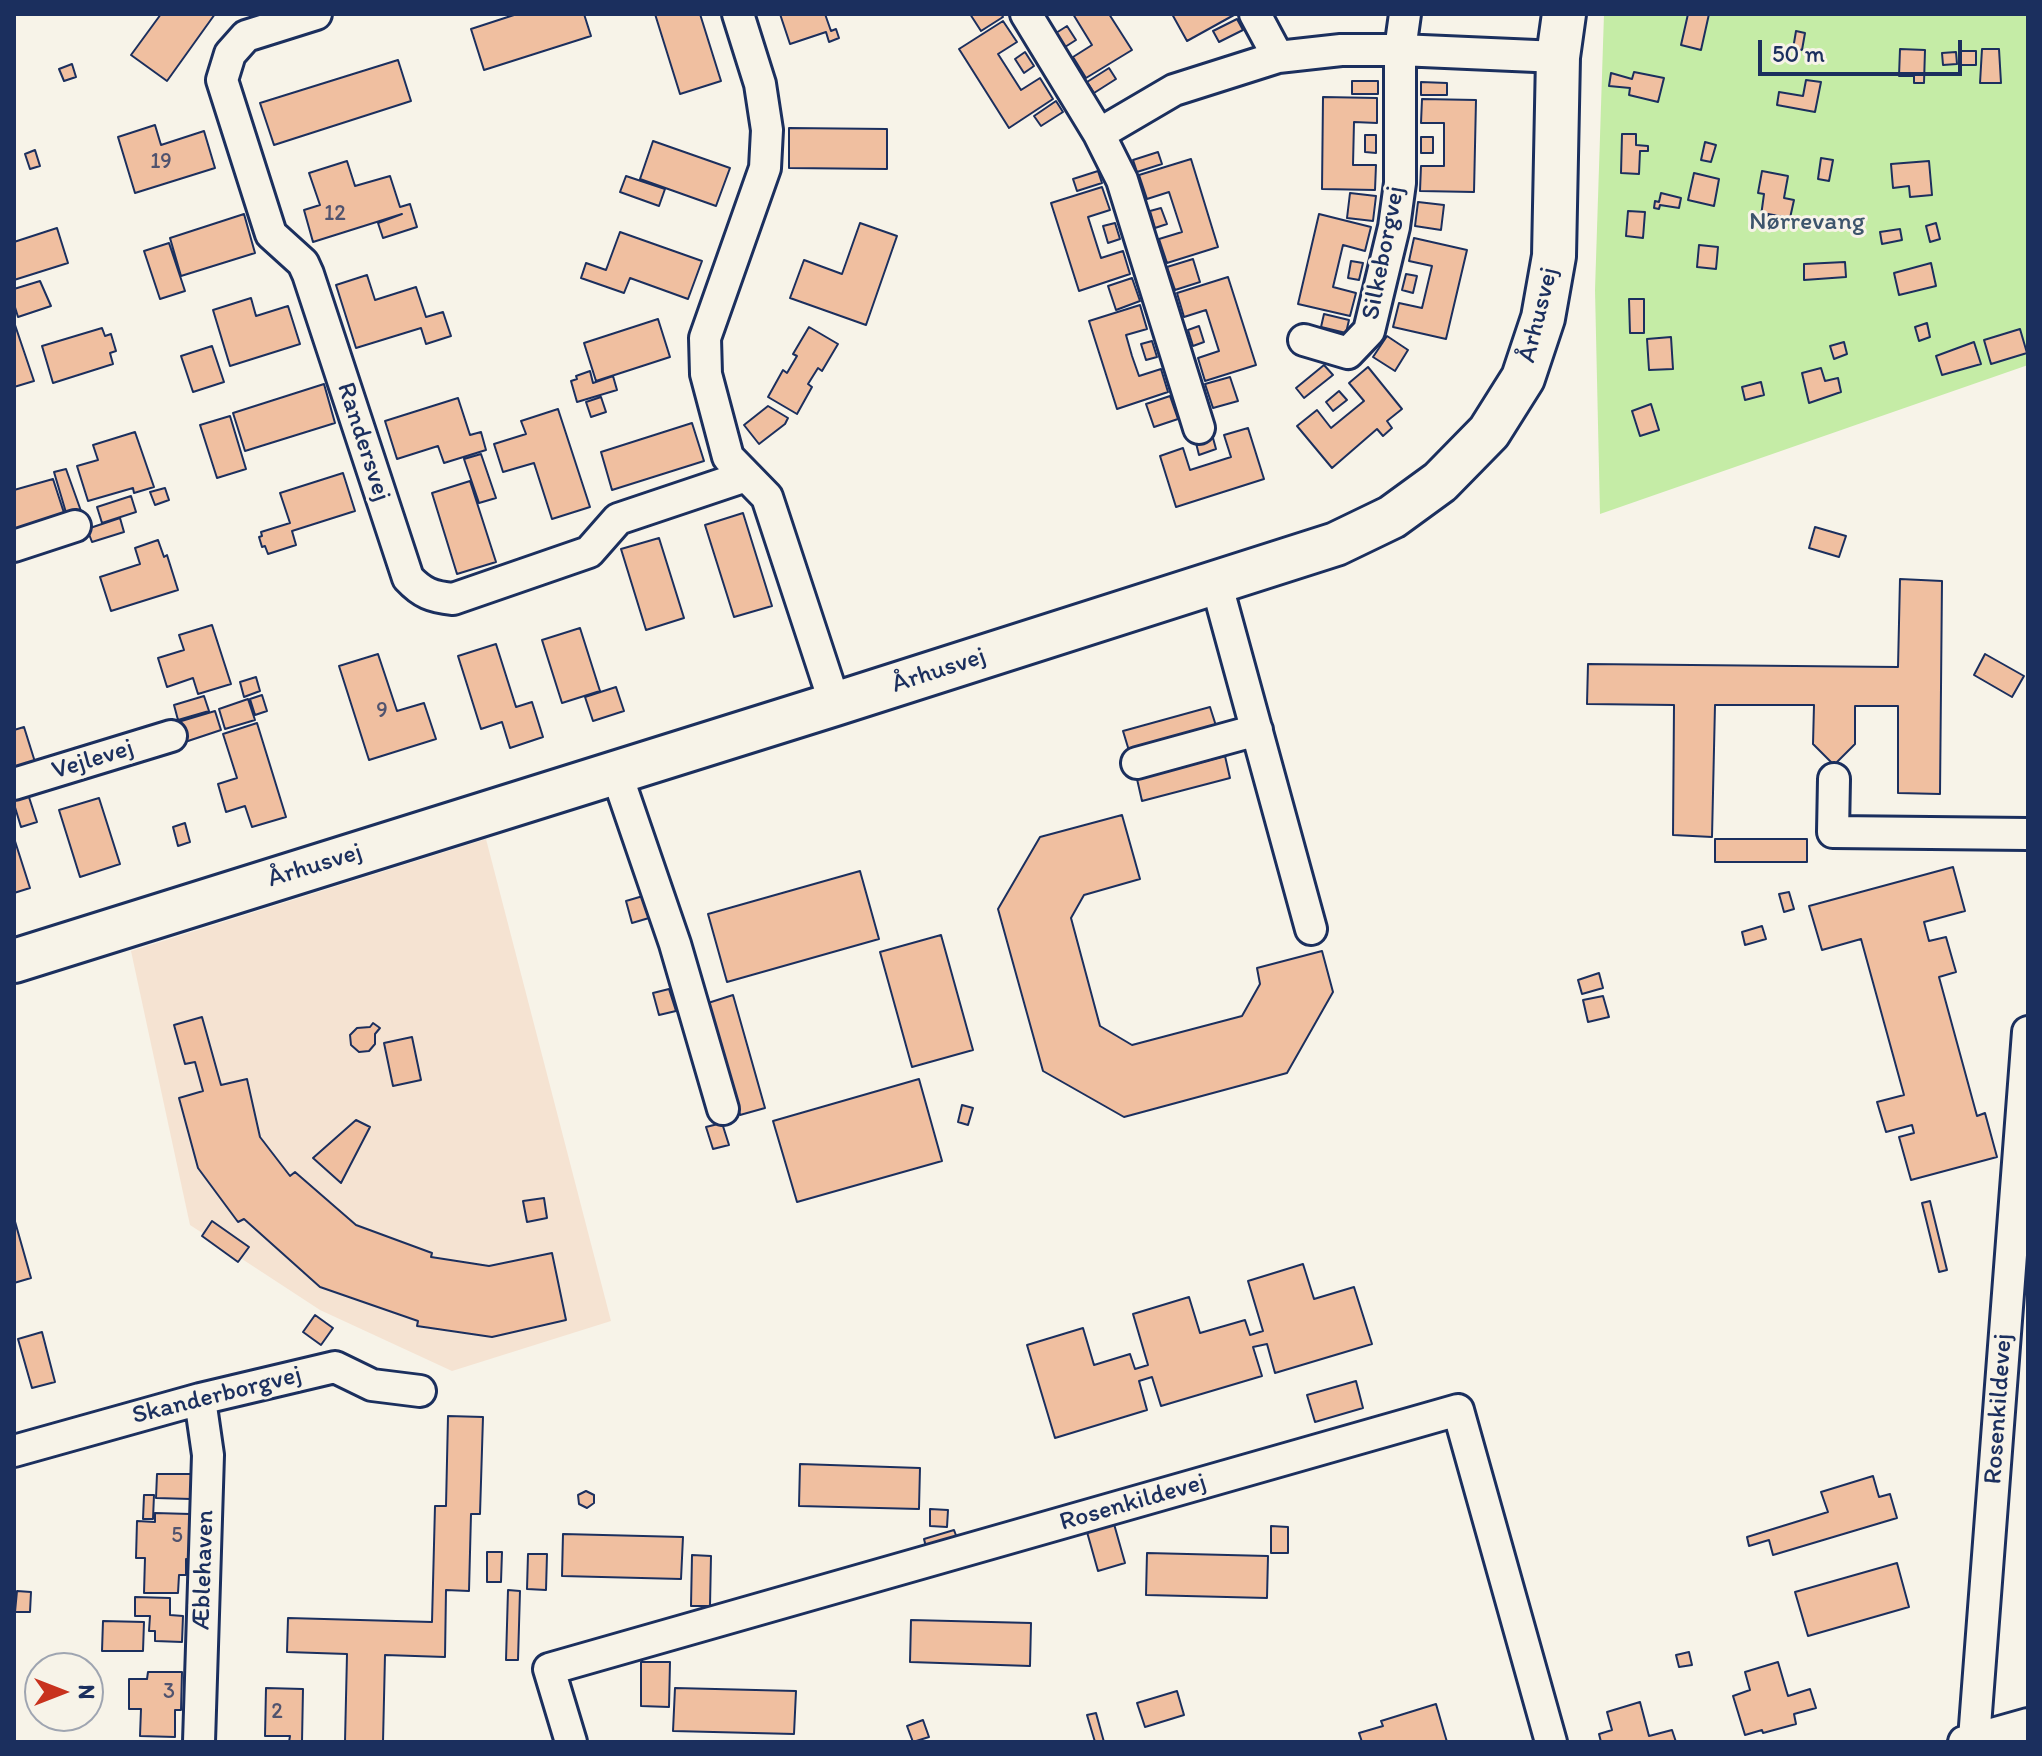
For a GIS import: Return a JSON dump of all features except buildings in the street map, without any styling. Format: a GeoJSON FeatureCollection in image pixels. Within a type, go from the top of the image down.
{"type":"FeatureCollection","features":[{"type":"Feature","properties":{"kind":"street","name":"Randersvej"},"geometry":{"type":"LineString","coordinates":[[316,14],[246,36],[230,54],[222,80],[271,234],[303,263],[308,274],[408,578],[422,592],[453,599],[589,552],[618,519],[746,476]]}},
{"type":"Feature","properties":{"kind":"street"},"geometry":{"type":"LineString","coordinates":[[738,14],[760,84],[767,130],[765,168],[705,338],[706,374],[728,457],[767,497],[835,704]]}},
{"type":"Feature","properties":{"kind":"street"},"geometry":{"type":"LineString","coordinates":[[1026,14],[1099,134],[1122,180],[1199,428]]}},
{"type":"Feature","properties":{"kind":"street"},"geometry":{"type":"LineString","coordinates":[[1255,14],[1278,57]]}},
{"type":"Feature","properties":{"kind":"street","name":"Silkeborgvej"},"geometry":{"type":"LineString","coordinates":[[1304,340],[1348,353],[1369,331],[1394,227],[1400,183],[1400,50],[1405,14]]}},
{"type":"Feature","properties":{"kind":"street","name":"Århusvej"},"geometry":{"type":"LineString","coordinates":[[14,961],[1336,544],[1392,517],[1440,482],[1489,432],[1523,378],[1543,318],[1554,256],[1558,57],[1564,14]]}},
{"type":"Feature","properties":{"kind":"street"},"geometry":{"type":"LineString","coordinates":[[1099,134],[1174,90],[1278,57],[1341,50],[1558,57]]}},
{"type":"Feature","properties":{"kind":"street"},"geometry":{"type":"LineString","coordinates":[[14,546],[75,526]]}},
{"type":"Feature","properties":{"kind":"street"},"geometry":{"type":"LineString","coordinates":[[1216,582],[1311,929]]}},
{"type":"Feature","properties":{"kind":"street"},"geometry":{"type":"LineString","coordinates":[[1137,763],[1257,730]]}},
{"type":"Feature","properties":{"kind":"street","name":"Vejlevej"},"geometry":{"type":"LineString","coordinates":[[14,784],[171,736]]}},
{"type":"Feature","properties":{"kind":"street"},"geometry":{"type":"LineString","coordinates":[[616,772],[675,944],[723,1109]]}},
{"type":"Feature","properties":{"kind":"street"},"geometry":{"type":"LineString","coordinates":[[1834,779],[1833,832],[2028,834]]}},
{"type":"Feature","properties":{"kind":"street","name":"Rosenkildevej"},"geometry":{"type":"LineString","coordinates":[[2028,1032],[1969,1740],[2028,1724]]}},
{"type":"Feature","properties":{"kind":"street","name":"Skanderborgvej"},"geometry":{"type":"LineString","coordinates":[[14,1451],[200,1399],[335,1367],[372,1385],[420,1391]]}},
{"type":"Feature","properties":{"kind":"street","name":"Æblehaven"},"geometry":{"type":"LineString","coordinates":[[199,1742],[208,1455],[200,1399]]}},
{"type":"Feature","properties":{"kind":"street","name":"Rosenkildevej"},"geometry":{"type":"LineString","coordinates":[[571,1742],[549,1669],[1458,1410],[1551,1742]]}},
{"type":"Feature","properties":{"kind":"shaded area"},"geometry":{"type":"Polygon","coordinates":[[[486,839],[611,1321],[452,1371],[320,1310],[190,1225],[131,951],[486,839]]]}},
{"type":"Feature","properties":{"kind":"green space","name":"Nørrevang"},"geometry":{"type":"Polygon","coordinates":[[[1604,14],[2028,14],[2028,365],[1600,514],[1595,290],[1604,14]]]}}]}
